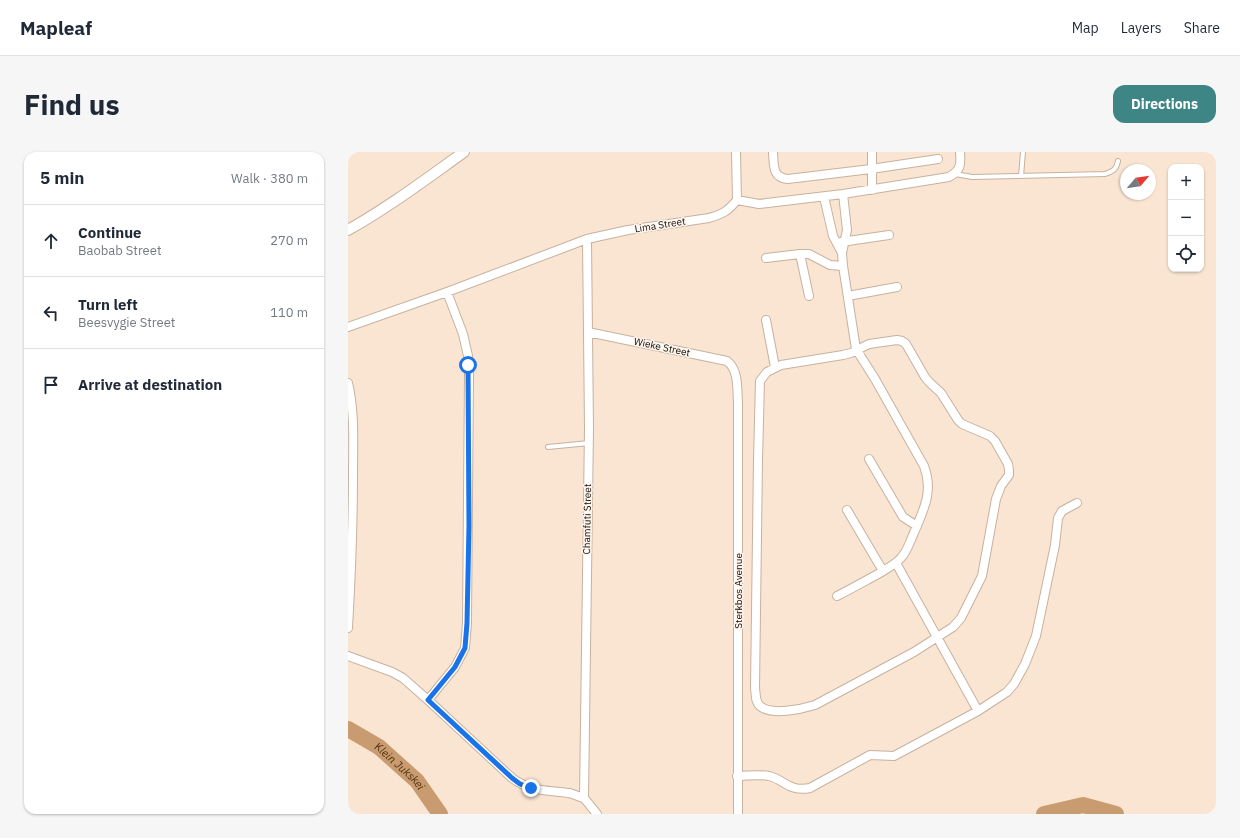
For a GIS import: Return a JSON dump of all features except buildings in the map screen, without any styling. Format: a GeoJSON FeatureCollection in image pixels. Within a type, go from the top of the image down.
{"type":"FeatureCollection","features":[{"type":"Feature","properties":{"kind":"street"},"geometry":{"type":"LineString","coordinates":[[348,230],[397,200],[464,152]]}},
{"type":"Feature","properties":{"kind":"street"},"geometry":{"type":"LineString","coordinates":[[736,152],[737,200],[759,204],[824,197],[949,177],[959,170],[961,164],[960,152]]}},
{"type":"Feature","properties":{"kind":"street"},"geometry":{"type":"LineString","coordinates":[[773,152],[774,167],[777,175],[784,179],[871,170],[938,159]]}},
{"type":"Feature","properties":{"kind":"street"},"geometry":{"type":"LineString","coordinates":[[872,152],[872,190]]}},
{"type":"Feature","properties":{"kind":"street"},"geometry":{"type":"LineString","coordinates":[[842,253],[847,230],[843,194]]}},
{"type":"Feature","properties":{"kind":"street"},"geometry":{"type":"LineString","coordinates":[[824,197],[833,236],[842,253],[856,349],[875,379],[924,466],[928,476],[928,496],[906,552],[896,563],[837,596]]}},
{"type":"Feature","properties":{"kind":"street","name":"Lima Street"},"geometry":{"type":"LineString","coordinates":[[348,327],[447,292],[587,239],[628,230],[709,218],[722,214],[731,208],[737,200]]}},
{"type":"Feature","properties":{"kind":"street"},"geometry":{"type":"LineString","coordinates":[[837,243],[890,234]]}},
{"type":"Feature","properties":{"kind":"street","name":"Chamfuti Street"},"geometry":{"type":"LineString","coordinates":[[584,798],[589,443],[587,239]]}},
{"type":"Feature","properties":{"kind":"street"},"geometry":{"type":"LineString","coordinates":[[800,254],[809,296]]}},
{"type":"Feature","properties":{"kind":"street"},"geometry":{"type":"LineString","coordinates":[[766,258],[809,254],[830,265],[844,266]]}},
{"type":"Feature","properties":{"kind":"street"},"geometry":{"type":"LineString","coordinates":[[848,296],[897,287]]}},
{"type":"Feature","properties":{"kind":"street"},"geometry":{"type":"LineString","coordinates":[[428,700],[455,667],[465,648],[467,623],[468,356],[463,334],[447,292]]}},
{"type":"Feature","properties":{"kind":"street"},"geometry":{"type":"LineString","coordinates":[[766,320],[775,368]]}},
{"type":"Feature","properties":{"kind":"street","name":"Wieke Street"},"geometry":{"type":"LineString","coordinates":[[588,332],[707,356],[727,361],[733,368]]}},
{"type":"Feature","properties":{"kind":"street"},"geometry":{"type":"LineString","coordinates":[[900,340],[904,342],[925,377],[941,392],[958,420],[962,424],[990,436],[995,441],[1010,470],[1009,475],[1001,486],[996,499],[982,576],[961,618],[953,627],[914,652],[815,705],[804,709],[774,711],[766,709],[756,702],[755,680],[760,381],[767,372],[775,368],[781,365],[843,355],[869,344],[900,340]]}},
{"type":"Feature","properties":{"kind":"street","name":"Sterkbos Avenue"},"geometry":{"type":"LineString","coordinates":[[733,368],[737,378],[738,403],[738,814]]}},
{"type":"Feature","properties":{"kind":"street"},"geometry":{"type":"LineString","coordinates":[[348,382],[352,414],[353,456],[352,570],[348,628]]}},
{"type":"Feature","properties":{"kind":"street"},"geometry":{"type":"LineString","coordinates":[[869,459],[903,517],[917,526]]}},
{"type":"Feature","properties":{"kind":"street"},"geometry":{"type":"LineString","coordinates":[[737,776],[768,776],[794,788],[810,788],[870,755],[894,756],[978,710],[1007,692],[1014,684],[1025,664],[1036,636],[1055,546],[1058,518],[1062,511],[1077,503]]}},
{"type":"Feature","properties":{"kind":"street"},"geometry":{"type":"LineString","coordinates":[[847,510],[883,571]]}},
{"type":"Feature","properties":{"kind":"street"},"geometry":{"type":"LineString","coordinates":[[896,563],[978,710]]}},
{"type":"Feature","properties":{"kind":"street"},"geometry":{"type":"LineString","coordinates":[[348,656],[392,672],[403,678],[520,784],[531,788],[570,794],[584,798],[597,814]]}},
{"type":"Feature","properties":{"kind":"lane"},"geometry":{"type":"LineString","coordinates":[[1021,176],[1023,152]]}},
{"type":"Feature","properties":{"kind":"lane"},"geometry":{"type":"LineString","coordinates":[[955,174],[972,177],[1105,174],[1113,171],[1117,167],[1118,161]]}},
{"type":"Feature","properties":{"kind":"lane"},"geometry":{"type":"LineString","coordinates":[[548,447],[589,443]]}},
{"type":"Feature","properties":{"kind":"waterway","name":"Klein Jukskei"},"geometry":{"type":"LineString","coordinates":[[348,729],[379,747],[417,781],[440,814]]}},
{"type":"Feature","properties":{"kind":"waterway","name":"Klein Jukskei"},"geometry":{"type":"LineString","coordinates":[[1044,814],[1083,805],[1116,814]]}},
{"type":"Feature","properties":{"kind":"route"},"geometry":{"type":"LineString","coordinates":[[468,365],[469,526],[465,648],[455,667],[428,700],[512,778],[520,784],[531,788]]}}]}
